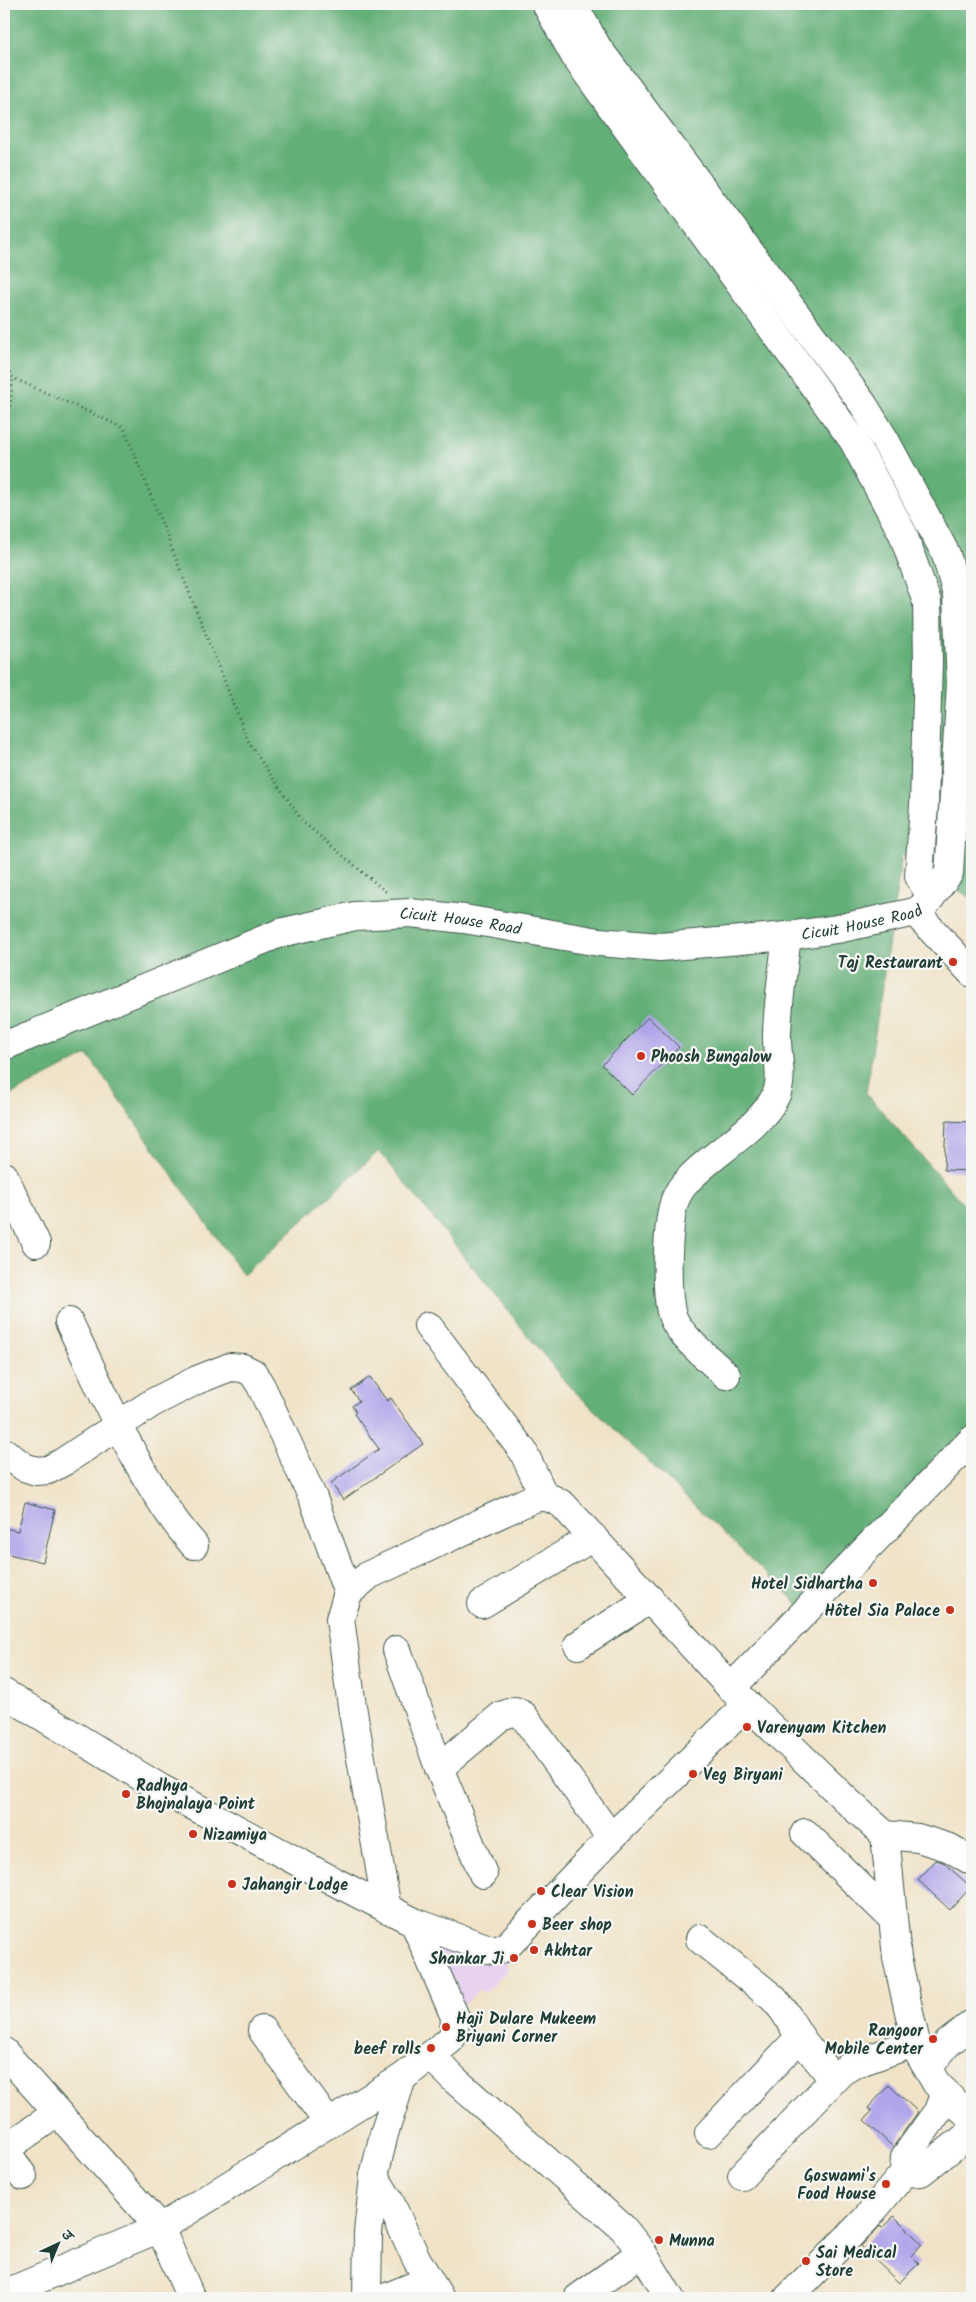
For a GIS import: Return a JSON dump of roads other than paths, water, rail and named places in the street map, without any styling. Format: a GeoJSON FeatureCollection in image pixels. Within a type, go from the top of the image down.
{"type":"FeatureCollection","features":[{"type":"Feature","properties":{"kind":"street"},"geometry":{"type":"LineString","coordinates":[[546,4],[576,58],[853,440],[903,534],[927,602],[928,662],[924,805],[919,876],[923,905],[972,972]]}},
{"type":"Feature","properties":{"kind":"street"},"geometry":{"type":"LineString","coordinates":[[573,4],[596,47],[863,404],[946,554],[965,593],[960,718],[949,873],[923,905]]}},
{"type":"Feature","properties":{"kind":"street"},"geometry":{"type":"LineString","coordinates":[[927,602],[965,593]]}},
{"type":"Feature","properties":{"kind":"street","name":"Cicuit House Road"},"geometry":{"type":"LineString","coordinates":[[4,1046],[280,933],[355,916],[410,913],[464,919],[599,942],[660,947],[788,936],[837,929],[923,905]]}},
{"type":"Feature","properties":{"kind":"street"},"geometry":{"type":"LineString","coordinates":[[726,1375],[682,1332],[669,1308],[667,1271],[673,1206],[681,1188],[691,1177],[752,1125],[777,1093],[780,1081],[778,1019],[788,936]]}},
{"type":"Feature","properties":{"kind":"street"},"geometry":{"type":"LineString","coordinates":[[4,1176],[36,1243]]}},
{"type":"Feature","properties":{"kind":"street"},"geometry":{"type":"LineString","coordinates":[[69,1322],[118,1424],[158,1497],[176,1524],[194,1545]]}},
{"type":"Feature","properties":{"kind":"street"},"geometry":{"type":"LineString","coordinates":[[428,1326],[524,1451],[544,1496]]}},
{"type":"Feature","properties":{"kind":"street"},"geometry":{"type":"LineString","coordinates":[[4,1452],[24,1466],[36,1471],[48,1470],[152,1403],[198,1380],[230,1367],[243,1368],[253,1373],[313,1498],[348,1592]]}},
{"type":"Feature","properties":{"kind":"street"},"geometry":{"type":"LineString","coordinates":[[4,1693],[160,1788],[387,1909],[414,1922],[492,1950],[499,1950],[507,1946],[611,1838],[972,1440]]}},
{"type":"Feature","properties":{"kind":"street"},"geometry":{"type":"LineString","coordinates":[[387,1909],[340,1619],[348,1592],[369,1574],[534,1498],[544,1496],[553,1498],[563,1505],[739,1696],[846,1800],[885,1835],[918,1838],[950,1848],[972,1860]]}},
{"type":"Feature","properties":{"kind":"street"},"geometry":{"type":"LineString","coordinates":[[482,1604],[593,1537]]}},
{"type":"Feature","properties":{"kind":"street"},"geometry":{"type":"LineString","coordinates":[[578,1646],[650,1599]]}},
{"type":"Feature","properties":{"kind":"street"},"geometry":{"type":"LineString","coordinates":[[397,1650],[439,1768],[483,1874]]}},
{"type":"Feature","properties":{"kind":"street"},"geometry":{"type":"LineString","coordinates":[[439,1768],[501,1716],[515,1711],[524,1716],[611,1838]]}},
{"type":"Feature","properties":{"kind":"street"},"geometry":{"type":"LineString","coordinates":[[805,1833],[892,1918]]}},
{"type":"Feature","properties":{"kind":"street"},"geometry":{"type":"LineString","coordinates":[[885,1835],[897,1958],[918,2052],[945,2092],[972,2117]]}},
{"type":"Feature","properties":{"kind":"street"},"geometry":{"type":"LineString","coordinates":[[4,2294],[160,2228],[402,2078],[431,2056],[454,2034],[456,2017],[414,1922]]}},
{"type":"Feature","properties":{"kind":"street"},"geometry":{"type":"LineString","coordinates":[[700,1939],[773,1998],[784,2011],[800,2037],[833,2079]]}},
{"type":"Feature","properties":{"kind":"street"},"geometry":{"type":"LineString","coordinates":[[928,2068],[947,2044],[972,2024]]}},
{"type":"Feature","properties":{"kind":"street"},"geometry":{"type":"LineString","coordinates":[[262,2030],[329,2124]]}},
{"type":"Feature","properties":{"kind":"street"},"geometry":{"type":"LineString","coordinates":[[709,2133],[800,2037]]}},
{"type":"Feature","properties":{"kind":"street"},"geometry":{"type":"LineString","coordinates":[[742,2176],[833,2079],[854,2064],[916,2042]]}},
{"type":"Feature","properties":{"kind":"street"},"geometry":{"type":"LineString","coordinates":[[4,2052],[160,2228],[191,2298]]}},
{"type":"Feature","properties":{"kind":"street"},"geometry":{"type":"LineString","coordinates":[[431,2056],[456,2082],[623,2228],[642,2252],[670,2298]]}},
{"type":"Feature","properties":{"kind":"street"},"geometry":{"type":"LineString","coordinates":[[367,2298],[368,2232],[374,2176],[384,2134],[402,2078]]}},
{"type":"Feature","properties":{"kind":"street"},"geometry":{"type":"LineString","coordinates":[[788,2298],[865,2220],[904,2173],[905,2157],[938,2111],[945,2092]]}},
{"type":"Feature","properties":{"kind":"street"},"geometry":{"type":"LineString","coordinates":[[23,2176],[4,2149],[57,2113]]}},
{"type":"Feature","properties":{"kind":"street"},"geometry":{"type":"LineString","coordinates":[[904,2173],[921,2172],[972,2132]]}},
{"type":"Feature","properties":{"kind":"street"},"geometry":{"type":"LineString","coordinates":[[374,2176],[389,2200],[417,2260],[434,2289],[385,2298]]}},
{"type":"Feature","properties":{"kind":"street"},"geometry":{"type":"LineString","coordinates":[[578,2298],[642,2252]]}},
{"type":"Feature","properties":{"kind":"place","name":"Taj Restaurant"},"geometry":{"type":"Point","coordinates":[953,962]}},
{"type":"Feature","properties":{"kind":"place","name":"Phoosh Bungalow"},"geometry":{"type":"Point","coordinates":[641,1056]}},
{"type":"Feature","properties":{"kind":"place","name":"Hotel Sidhartha"},"geometry":{"type":"Point","coordinates":[873,1583]}},
{"type":"Feature","properties":{"kind":"place","name":"Hôtel Sia Palace"},"geometry":{"type":"Point","coordinates":[950,1610]}},
{"type":"Feature","properties":{"kind":"place","name":"Varenyam Kitchen"},"geometry":{"type":"Point","coordinates":[747,1727]}},
{"type":"Feature","properties":{"kind":"place","name":"Veg Biryani"},"geometry":{"type":"Point","coordinates":[693,1774]}},
{"type":"Feature","properties":{"kind":"place","name":"Radhya Bhojnalaya Point"},"geometry":{"type":"Point","coordinates":[126,1794]}},
{"type":"Feature","properties":{"kind":"place","name":"Nizamiya"},"geometry":{"type":"Point","coordinates":[193,1834]}},
{"type":"Feature","properties":{"kind":"place","name":"Jahangir Lodge"},"geometry":{"type":"Point","coordinates":[232,1884]}},
{"type":"Feature","properties":{"kind":"place","name":"Clear Vision"},"geometry":{"type":"Point","coordinates":[541,1891]}},
{"type":"Feature","properties":{"kind":"place","name":"Beer shop"},"geometry":{"type":"Point","coordinates":[532,1924]}},
{"type":"Feature","properties":{"kind":"place","name":"Akhtar"},"geometry":{"type":"Point","coordinates":[534,1950]}},
{"type":"Feature","properties":{"kind":"place","name":"Shankar Ji"},"geometry":{"type":"Point","coordinates":[514,1958]}},
{"type":"Feature","properties":{"kind":"place","name":"Haji Dulare Mukeem Briyani Corner"},"geometry":{"type":"Point","coordinates":[446,2027]}},
{"type":"Feature","properties":{"kind":"place","name":"Rangoor Mobile Center"},"geometry":{"type":"Point","coordinates":[933,2039]}},
{"type":"Feature","properties":{"kind":"place","name":"beef rolls"},"geometry":{"type":"Point","coordinates":[431,2048]}},
{"type":"Feature","properties":{"kind":"place","name":"Goswami's Food House"},"geometry":{"type":"Point","coordinates":[886,2184]}},
{"type":"Feature","properties":{"kind":"place","name":"Munna"},"geometry":{"type":"Point","coordinates":[659,2240]}},
{"type":"Feature","properties":{"kind":"place","name":"Sai Medical Store"},"geometry":{"type":"Point","coordinates":[806,2261]}}]}
